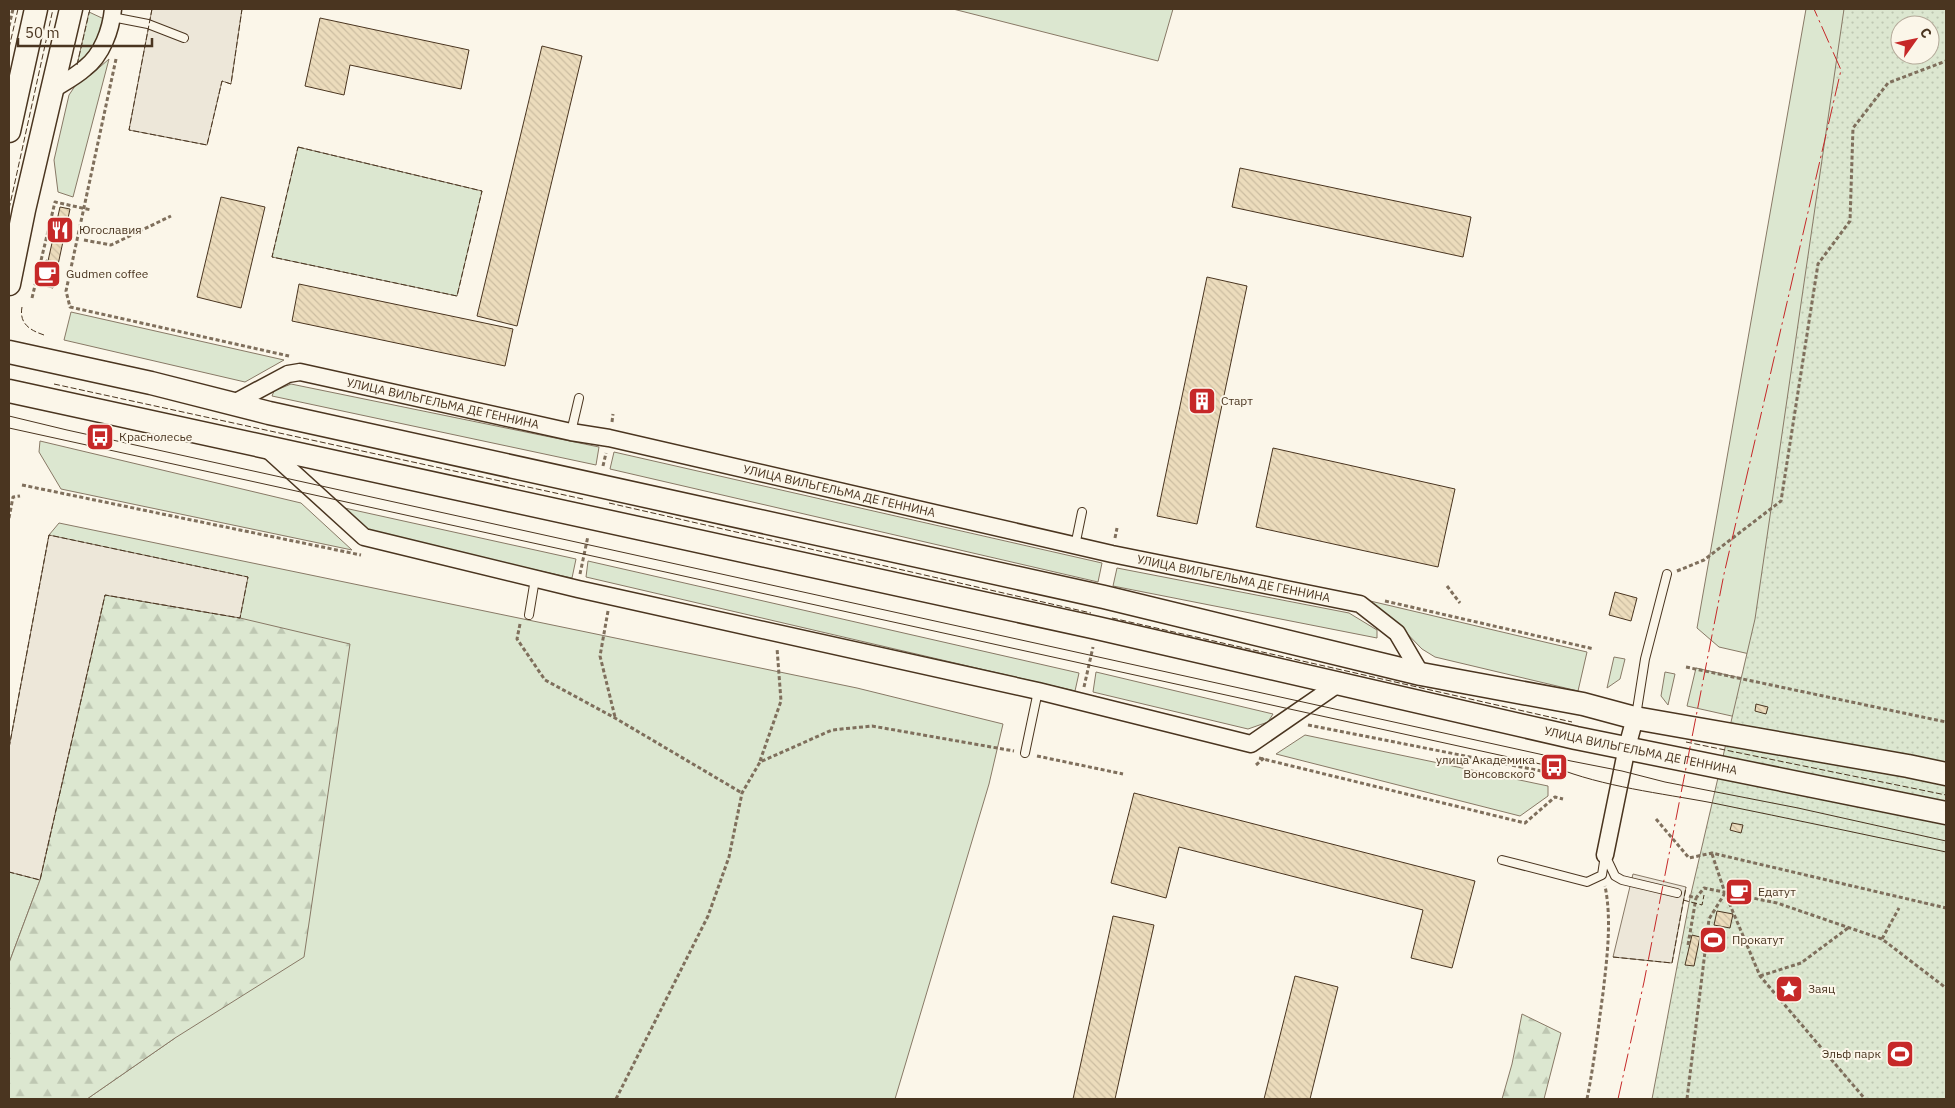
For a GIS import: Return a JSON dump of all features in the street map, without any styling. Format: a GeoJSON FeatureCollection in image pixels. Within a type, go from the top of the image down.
{"type":"FeatureCollection","features":[{"type":"Feature","properties":{"kind":"main road"},"geometry":{"type":"LineString","coordinates":[[9,131],[36,9]]}},
{"type":"Feature","properties":{"kind":"main road"},"geometry":{"type":"LineString","coordinates":[[9,284],[24,210],[71,9]]}},
{"type":"Feature","properties":{"kind":"main road"},"geometry":{"type":"LineString","coordinates":[[9,352],[152,383],[232,404],[1104,597],[1421,674],[1583,704],[1636,718],[1946,774]]}},
{"type":"Feature","properties":{"kind":"main road","name":"УЛИЦА ВИЛЬГЕЛЬМА ДЕ ГЕННИНА"},"geometry":{"type":"LineString","coordinates":[[9,391],[1097,628],[1576,738],[1946,813]]}},
{"type":"Feature","properties":{"kind":"street"},"geometry":{"type":"LineString","coordinates":[[52,90],[86,68],[102,49],[112,13]]}},
{"type":"Feature","properties":{"kind":"street","name":"УЛИЦА ВИЛЬГЕЛЬМА ДЕ ГЕННИНА"},"geometry":{"type":"LineString","coordinates":[[232,404],[288,374],[300,372],[571,432],[609,438],[1075,546],[1360,604],[1397,633],[1421,674]]}},
{"type":"Feature","properties":{"kind":"street"},"geometry":{"type":"LineString","coordinates":[[263,445],[364,537],[535,579],[1038,692],[1251,744],[1338,684]]}},
{"type":"Feature","properties":{"kind":"street"},"geometry":{"type":"LineString","coordinates":[[1606,855],[1627,747],[1636,718]]}},
{"type":"Feature","properties":{"kind":"lane"},"geometry":{"type":"LineString","coordinates":[[112,13],[184,38]]}},
{"type":"Feature","properties":{"kind":"lane"},"geometry":{"type":"LineString","coordinates":[[571,432],[579,398]]}},
{"type":"Feature","properties":{"kind":"lane"},"geometry":{"type":"LineString","coordinates":[[1075,546],[1082,512]]}},
{"type":"Feature","properties":{"kind":"lane"},"geometry":{"type":"LineString","coordinates":[[1636,718],[1645,659],[1667,574]]}},
{"type":"Feature","properties":{"kind":"lane"},"geometry":{"type":"LineString","coordinates":[[529,615],[535,579]]}},
{"type":"Feature","properties":{"kind":"lane"},"geometry":{"type":"LineString","coordinates":[[1025,753],[1038,692]]}},
{"type":"Feature","properties":{"kind":"lane"},"geometry":{"type":"LineString","coordinates":[[1502,860],[1587,882],[1602,875],[1606,855]]}},
{"type":"Feature","properties":{"kind":"lane"},"geometry":{"type":"LineString","coordinates":[[1606,855],[1615,876],[1622,880],[1677,893]]}},
{"type":"Feature","properties":{"kind":"path"},"geometry":{"type":"LineString","coordinates":[[9,26],[12,9]]}},
{"type":"Feature","properties":{"kind":"path"},"geometry":{"type":"LineString","coordinates":[[70,307],[66,291],[116,57]]}},
{"type":"Feature","properties":{"kind":"path"},"geometry":{"type":"LineString","coordinates":[[1667,574],[1704,560],[1781,501],[1818,264],[1850,222],[1853,128],[1888,84],[1946,61]]}},
{"type":"Feature","properties":{"kind":"path"},"geometry":{"type":"LineString","coordinates":[[32,298],[55,202],[90,210]]}},
{"type":"Feature","properties":{"kind":"path"},"geometry":{"type":"LineString","coordinates":[[84,240],[111,245],[172,216]]}},
{"type":"Feature","properties":{"kind":"path"},"geometry":{"type":"LineString","coordinates":[[9,518],[13,497],[20,496]]}},
{"type":"Feature","properties":{"kind":"path"},"geometry":{"type":"LineString","coordinates":[[1447,586],[1460,603]]}},
{"type":"Feature","properties":{"kind":"path"},"geometry":{"type":"LineString","coordinates":[[608,606],[600,656],[615,718]]}},
{"type":"Feature","properties":{"kind":"path"},"geometry":{"type":"LineString","coordinates":[[517,639],[545,680],[615,718],[742,793]]}},
{"type":"Feature","properties":{"kind":"path"},"geometry":{"type":"LineString","coordinates":[[616,1099],[708,916],[729,857],[742,793],[760,762],[780,702],[777,645]]}},
{"type":"Feature","properties":{"kind":"path"},"geometry":{"type":"LineString","coordinates":[[1686,667],[1946,722]]}},
{"type":"Feature","properties":{"kind":"path"},"geometry":{"type":"LineString","coordinates":[[1304,724],[1494,760],[1562,775]]}},
{"type":"Feature","properties":{"kind":"path"},"geometry":{"type":"LineString","coordinates":[[760,762],[832,730],[872,726],[1025,753],[1123,774]]}},
{"type":"Feature","properties":{"kind":"path"},"geometry":{"type":"LineString","coordinates":[[1256,765],[1270,753]]}},
{"type":"Feature","properties":{"kind":"path"},"geometry":{"type":"LineString","coordinates":[[1656,819],[1689,858],[1712,853],[1946,908]]}},
{"type":"Feature","properties":{"kind":"path"},"geometry":{"type":"LineString","coordinates":[[1712,853],[1725,893],[1760,976],[1866,1099]]}},
{"type":"Feature","properties":{"kind":"path"},"geometry":{"type":"LineString","coordinates":[[1587,1099],[1595,1061],[1606,965],[1609,904],[1602,875]]}},
{"type":"Feature","properties":{"kind":"path"},"geometry":{"type":"LineString","coordinates":[[1688,945],[1696,898],[1704,888],[1777,903],[1882,939],[1946,988]]}},
{"type":"Feature","properties":{"kind":"path"},"geometry":{"type":"LineString","coordinates":[[1677,893],[1696,898]]}},
{"type":"Feature","properties":{"kind":"path"},"geometry":{"type":"LineString","coordinates":[[1687,1099],[1709,919],[1725,893]]}},
{"type":"Feature","properties":{"kind":"path"},"geometry":{"type":"LineString","coordinates":[[1882,939],[1899,908]]}},
{"type":"Feature","properties":{"kind":"path"},"geometry":{"type":"LineString","coordinates":[[1760,976],[1801,964],[1848,928]]}},
{"type":"Feature","properties":{"kind":"green space"},"geometry":{"type":"Polygon","coordinates":[[[953,9],[1173,9],[1158,61],[953,9]]]}},
{"type":"Feature","properties":{"kind":"green space"},"geometry":{"type":"Polygon","coordinates":[[[1806,9],[1946,9],[1946,699],[1719,647],[1697,628],[1806,9]]]}},
{"type":"Feature","properties":{"kind":"green space"},"geometry":{"type":"Polygon","coordinates":[[[1844,9],[1946,9],[1946,1099],[1652,1099],[1690,898],[1755,619],[1844,9]]]}},
{"type":"Feature","properties":{"kind":"green space"},"geometry":{"type":"Polygon","coordinates":[[[89,12],[104,19],[98,45],[77,65],[89,12]]]}},
{"type":"Feature","properties":{"kind":"green space"},"geometry":{"type":"Polygon","coordinates":[[[109,59],[73,197],[58,192],[54,160],[69,95],[77,83],[92,74],[109,59]]]}},
{"type":"Feature","properties":{"kind":"green space"},"geometry":{"type":"Polygon","coordinates":[[[298,147],[482,191],[457,296],[272,257],[298,147]]]}},
{"type":"Feature","properties":{"kind":"green space"},"geometry":{"type":"Polygon","coordinates":[[[71,312],[284,360],[245,382],[64,340],[71,312]]]}},
{"type":"Feature","properties":{"kind":"green space"},"geometry":{"type":"Polygon","coordinates":[[[291,384],[599,447],[596,465],[272,396],[274,391],[291,384]]]}},
{"type":"Feature","properties":{"kind":"green space"},"geometry":{"type":"Polygon","coordinates":[[[40,441],[301,503],[352,550],[61,489],[39,452],[40,441]]]}},
{"type":"Feature","properties":{"kind":"green space"},"geometry":{"type":"Polygon","coordinates":[[[614,452],[1102,563],[1098,582],[610,469],[614,452]]]}},
{"type":"Feature","properties":{"kind":"green space"},"geometry":{"type":"Polygon","coordinates":[[[340,507],[576,559],[572,578],[373,534],[340,507]]]}},
{"type":"Feature","properties":{"kind":"green space"},"geometry":{"type":"Polygon","coordinates":[[[59,523],[857,688],[1003,724],[989,784],[895,1099],[87,1099],[175,1038],[105,595],[40,880],[9,963],[9,748],[49,535],[59,523]]]}},
{"type":"Feature","properties":{"kind":"green space"},"geometry":{"type":"Polygon","coordinates":[[[588,561],[1079,673],[1075,691],[586,577],[588,561]]]}},
{"type":"Feature","properties":{"kind":"green space"},"geometry":{"type":"Polygon","coordinates":[[[1117,568],[1349,613],[1377,630],[1377,638],[1113,586],[1117,568]]]}},
{"type":"Feature","properties":{"kind":"green space"},"geometry":{"type":"Polygon","coordinates":[[[105,595],[240,618],[350,644],[304,957],[175,1038],[87,1099],[9,1099],[9,963],[40,880],[105,595]]]}},
{"type":"Feature","properties":{"kind":"green space"},"geometry":{"type":"Polygon","coordinates":[[[1366,600],[1587,652],[1578,691],[1435,657],[1422,649],[1391,617],[1366,600]]]}},
{"type":"Feature","properties":{"kind":"green space"},"geometry":{"type":"Polygon","coordinates":[[[1614,657],[1625,659],[1620,679],[1607,688],[1614,657]]]}},
{"type":"Feature","properties":{"kind":"green space"},"geometry":{"type":"Polygon","coordinates":[[[1696,668],[1946,724],[1946,764],[1687,706],[1696,668]]]}},
{"type":"Feature","properties":{"kind":"green space"},"geometry":{"type":"Polygon","coordinates":[[[1096,672],[1273,714],[1268,722],[1248,729],[1093,692],[1096,672]]]}},
{"type":"Feature","properties":{"kind":"green space"},"geometry":{"type":"Polygon","coordinates":[[[1665,672],[1675,674],[1668,705],[1661,696],[1665,672]]]}},
{"type":"Feature","properties":{"kind":"green space"},"geometry":{"type":"Polygon","coordinates":[[[1305,735],[1548,786],[1548,796],[1520,816],[1276,754],[1305,735]]]}},
{"type":"Feature","properties":{"kind":"green space"},"geometry":{"type":"Polygon","coordinates":[[[1522,1014],[1561,1033],[1544,1099],[1502,1099],[1512,1064],[1522,1014]]]}},
{"type":"Feature","properties":{"kind":"shaded area"},"geometry":{"type":"Polygon","coordinates":[[[152,9],[242,9],[231,84],[222,81],[207,145],[129,130],[152,9]]]}},
{"type":"Feature","properties":{"kind":"shaded area"},"geometry":{"type":"Polygon","coordinates":[[[49,535],[248,577],[240,618],[105,595],[40,880],[9,872],[9,748],[49,535]]]}},
{"type":"Feature","properties":{"kind":"shaded area"},"geometry":{"type":"Polygon","coordinates":[[[1633,874],[1686,887],[1672,963],[1613,957],[1633,874]]]}},
{"type":"Feature","properties":{"kind":"building"},"geometry":{"type":"Polygon","coordinates":[[[320,18],[469,50],[461,89],[350,65],[344,95],[305,86],[320,18]]]}},
{"type":"Feature","properties":{"kind":"building"},"geometry":{"type":"Polygon","coordinates":[[[542,46],[582,56],[517,326],[477,316],[542,46]]]}},
{"type":"Feature","properties":{"kind":"building"},"geometry":{"type":"Polygon","coordinates":[[[1240,168],[1471,217],[1463,257],[1232,207],[1240,168]]]}},
{"type":"Feature","properties":{"kind":"building"},"geometry":{"type":"Polygon","coordinates":[[[221,197],[265,207],[241,308],[197,297],[221,197]]]}},
{"type":"Feature","properties":{"kind":"building"},"geometry":{"type":"Polygon","coordinates":[[[60,207],[70,209],[53,288],[40,285],[46,260],[48,261],[60,207]]]}},
{"type":"Feature","properties":{"kind":"building","name":"Старт"},"geometry":{"type":"Polygon","coordinates":[[[1207,277],[1247,286],[1197,524],[1157,516],[1207,277]]]}},
{"type":"Feature","properties":{"kind":"building"},"geometry":{"type":"Polygon","coordinates":[[[299,284],[513,329],[505,366],[292,321],[299,284]]]}},
{"type":"Feature","properties":{"kind":"building"},"geometry":{"type":"Polygon","coordinates":[[[1273,448],[1455,489],[1438,567],[1256,527],[1273,448]]]}},
{"type":"Feature","properties":{"kind":"building"},"geometry":{"type":"Polygon","coordinates":[[[1615,592],[1637,598],[1631,621],[1609,615],[1615,592]]]}},
{"type":"Feature","properties":{"kind":"building"},"geometry":{"type":"Polygon","coordinates":[[[1756,704],[1768,707],[1766,714],[1755,711],[1756,704]]]}},
{"type":"Feature","properties":{"kind":"building"},"geometry":{"type":"Polygon","coordinates":[[[1134,793],[1475,881],[1452,968],[1411,958],[1423,910],[1179,847],[1166,898],[1111,883],[1134,793]]]}},
{"type":"Feature","properties":{"kind":"building"},"geometry":{"type":"Polygon","coordinates":[[[1732,823],[1743,825],[1741,833],[1730,830],[1732,823]]]}},
{"type":"Feature","properties":{"kind":"building"},"geometry":{"type":"Polygon","coordinates":[[[1717,911],[1733,914],[1730,928],[1714,925],[1717,911]]]}},
{"type":"Feature","properties":{"kind":"building"},"geometry":{"type":"Polygon","coordinates":[[[1113,916],[1154,925],[1115,1099],[1073,1099],[1113,916]]]}},
{"type":"Feature","properties":{"kind":"building"},"geometry":{"type":"Polygon","coordinates":[[[1692,935],[1700,937],[1694,966],[1685,965],[1692,935]]]}},
{"type":"Feature","properties":{"kind":"building"},"geometry":{"type":"Polygon","coordinates":[[[1710,937],[1716,938],[1713,951],[1708,949],[1710,937]]]}},
{"type":"Feature","properties":{"kind":"building"},"geometry":{"type":"Polygon","coordinates":[[[1295,976],[1338,987],[1310,1099],[1264,1099],[1295,976]]]}},
{"type":"Feature","properties":{"kind":"tram line"},"geometry":{"type":"LineString","coordinates":[[9,416],[1665,782],[1798,808],[1946,841]]}},
{"type":"Feature","properties":{"kind":"tram line"},"geometry":{"type":"LineString","coordinates":[[9,428],[1554,767],[1612,785],[1713,803],[1946,852]]}},
{"type":"Feature","properties":{"kind":"fence"},"geometry":{"type":"LineString","coordinates":[[9,48],[18,9]]}},
{"type":"Feature","properties":{"kind":"fence"},"geometry":{"type":"LineString","coordinates":[[9,209],[53,9]]}},
{"type":"Feature","properties":{"kind":"fence"},"geometry":{"type":"LineString","coordinates":[[77,65],[90,9]]}},
{"type":"Feature","properties":{"kind":"fence"},"geometry":{"type":"LineString","coordinates":[[152,9],[129,130],[207,145],[222,81],[231,84],[242,9]]}},
{"type":"Feature","properties":{"kind":"fence"},"geometry":{"type":"LineString","coordinates":[[298,147],[482,191],[457,296],[272,257],[298,147]]}},
{"type":"Feature","properties":{"kind":"fence"},"geometry":{"type":"LineString","coordinates":[[22,307],[21,313],[26,325],[44,335]]}},
{"type":"Feature","properties":{"kind":"fence"},"geometry":{"type":"LineString","coordinates":[[54,384],[583,499]]}},
{"type":"Feature","properties":{"kind":"fence"},"geometry":{"type":"LineString","coordinates":[[609,503],[1091,613]]}},
{"type":"Feature","properties":{"kind":"fence"},"geometry":{"type":"LineString","coordinates":[[9,748],[49,535],[248,577],[240,618],[105,595],[40,880],[9,872]]}},
{"type":"Feature","properties":{"kind":"fence"},"geometry":{"type":"LineString","coordinates":[[1112,618],[1572,722]]}},
{"type":"Feature","properties":{"kind":"fence"},"geometry":{"type":"LineString","coordinates":[[1686,742],[1946,795]]}},
{"type":"Feature","properties":{"kind":"fence"},"geometry":{"type":"LineString","coordinates":[[1613,957],[1672,963],[1686,887]]}},
{"type":"Feature","properties":{"kind":"fence"},"geometry":{"type":"LineString","coordinates":[[1683,900],[1702,905],[1704,895]]}},
{"type":"Feature","properties":{"kind":"power"},"geometry":{"type":"LineString","coordinates":[[1618,1099],[1644,982],[1724,574],[1841,70],[1814,9]]}},
{"type":"Feature","properties":{"kind":"place","name":"Югославия"},"geometry":{"type":"Point","coordinates":[60,230]}},
{"type":"Feature","properties":{"kind":"place","name":"Gudmen coffee"},"geometry":{"type":"Point","coordinates":[47,274]}},
{"type":"Feature","properties":{"kind":"place","name":"Старт"},"geometry":{"type":"Point","coordinates":[1202,401]}},
{"type":"Feature","properties":{"kind":"place","name":"Краснолесье"},"geometry":{"type":"Point","coordinates":[100,437]}},
{"type":"Feature","properties":{"kind":"place","name":"улица Академика Вонсовского"},"geometry":{"type":"Point","coordinates":[1554,767]}},
{"type":"Feature","properties":{"kind":"place","name":"Едатут"},"geometry":{"type":"Point","coordinates":[1739,892]}},
{"type":"Feature","properties":{"kind":"place","name":"Прокатут"},"geometry":{"type":"Point","coordinates":[1713,940]}},
{"type":"Feature","properties":{"kind":"place","name":"Заяц"},"geometry":{"type":"Point","coordinates":[1789,989]}},
{"type":"Feature","properties":{"kind":"place","name":"Эльф парк"},"geometry":{"type":"Point","coordinates":[1900,1054]}}]}
